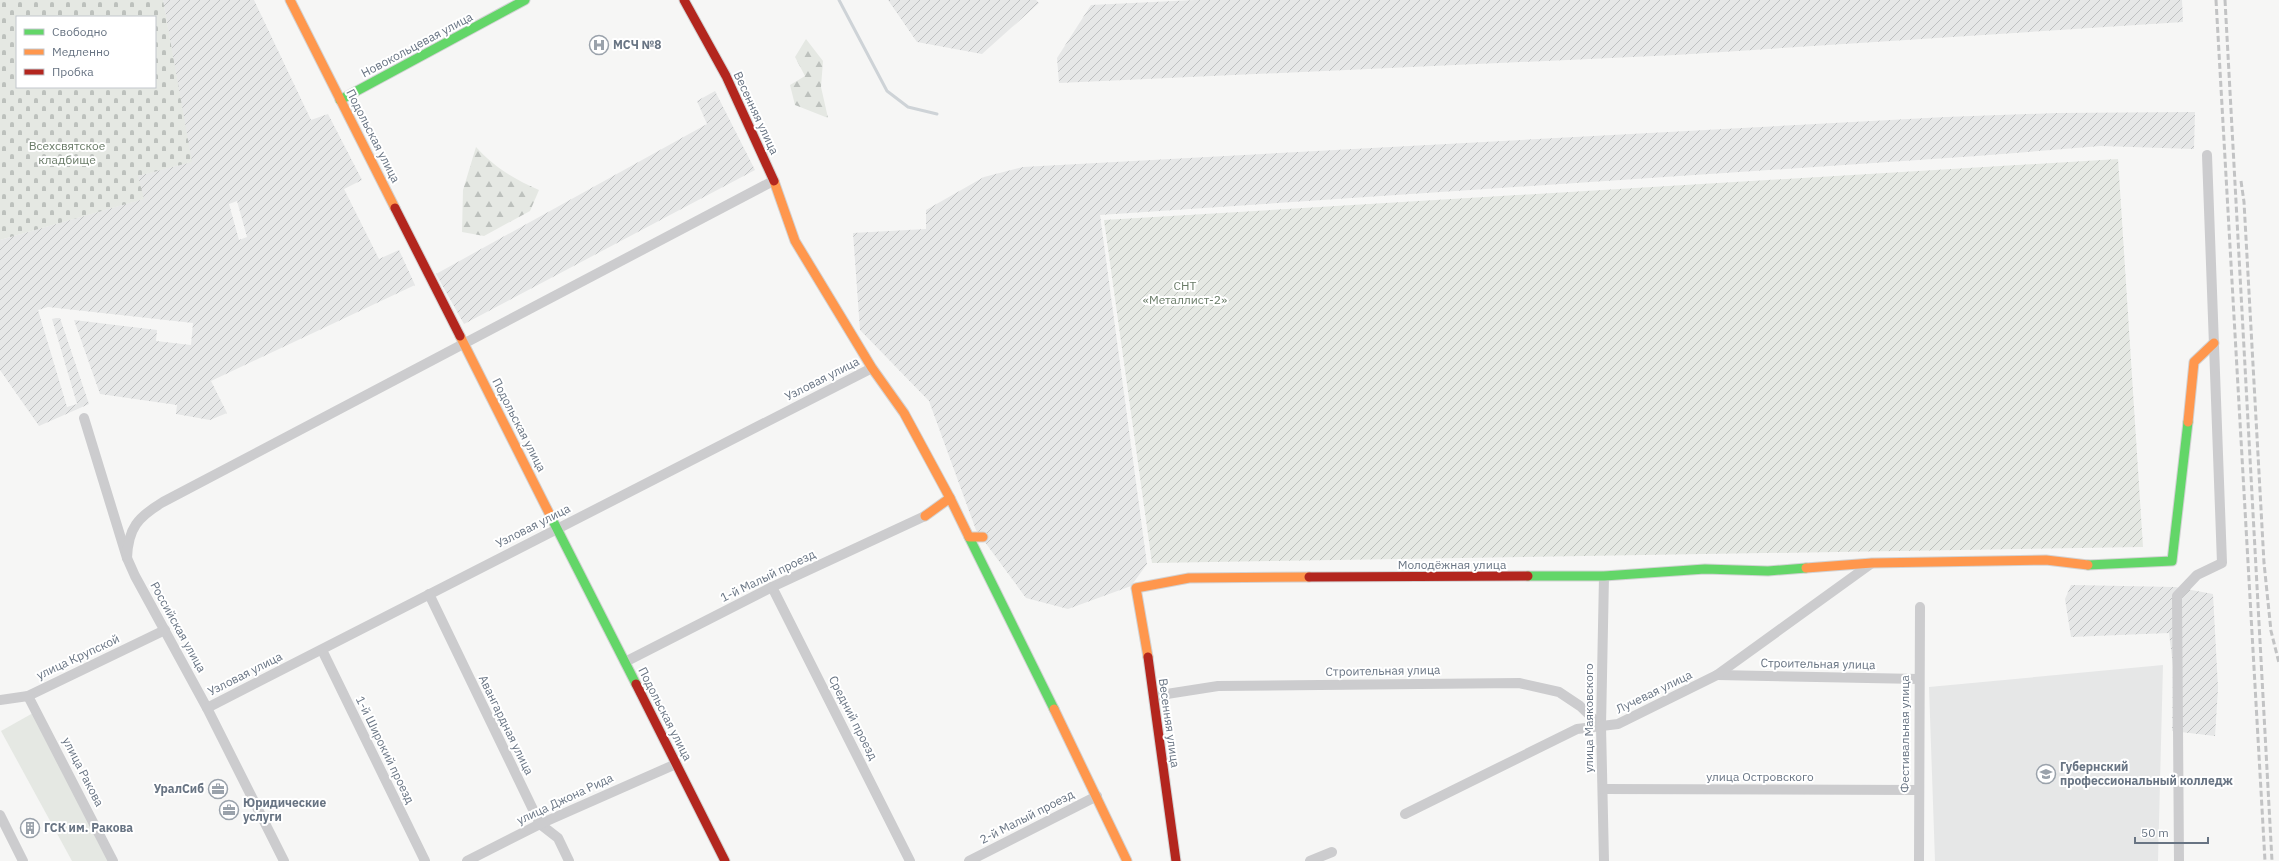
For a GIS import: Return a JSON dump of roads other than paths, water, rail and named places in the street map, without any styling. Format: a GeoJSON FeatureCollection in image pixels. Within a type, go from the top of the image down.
{"type":"FeatureCollection","features":[{"type":"Feature","properties":{"kind":"street","name":"Подольская улица"},"geometry":{"type":"LineString","coordinates":[[290,0],[465,343],[725,861]]}},
{"type":"Feature","properties":{"kind":"street","name":"Новокольцевая улица"},"geometry":{"type":"LineString","coordinates":[[340,100],[525,0]]}},
{"type":"Feature","properties":{"kind":"street","name":"Весенняя улица"},"geometry":{"type":"LineString","coordinates":[[684,0],[726,76],[773,181],[794,241],[872,368],[904,413],[950,498],[1097,796],[1127,861]]}},
{"type":"Feature","properties":{"kind":"street"},"geometry":{"type":"LineString","coordinates":[[2179,861],[2177,596],[2197,576],[2222,563],[2207,155]]}},
{"type":"Feature","properties":{"kind":"street"},"geometry":{"type":"LineString","coordinates":[[127,558],[128,538],[132,529],[150,510],[256,452],[773,181]]}},
{"type":"Feature","properties":{"kind":"street","name":"Молодёжная улица"},"geometry":{"type":"LineString","coordinates":[[1136,588],[1190,578],[1604,576],[1705,569],[1768,571],[1872,563],[2046,560],[2085,565],[2172,560],[2181,497],[2194,362],[2214,343]]}},
{"type":"Feature","properties":{"kind":"street","name":"Узловая улица"},"geometry":{"type":"LineString","coordinates":[[207,708],[872,368]]}},
{"type":"Feature","properties":{"kind":"street","name":"Российская улица"},"geometry":{"type":"LineString","coordinates":[[84,418],[127,558],[207,708],[284,861]]}},
{"type":"Feature","properties":{"kind":"street"},"geometry":{"type":"LineString","coordinates":[[925,516],[950,498]]}},
{"type":"Feature","properties":{"kind":"street","name":"1-й Малый проезд"},"geometry":{"type":"LineString","coordinates":[[625,662],[772,587],[925,516]]}},
{"type":"Feature","properties":{"kind":"street"},"geometry":{"type":"LineString","coordinates":[[969,538],[983,537]]}},
{"type":"Feature","properties":{"kind":"street","name":"Лучевая улица"},"geometry":{"type":"LineString","coordinates":[[1405,814],[1578,729],[1618,724],[1717,675],[1872,563]]}},
{"type":"Feature","properties":{"kind":"street","name":"улица Маяковского"},"geometry":{"type":"LineString","coordinates":[[1604,576],[1601,726],[1604,861]]}},
{"type":"Feature","properties":{"kind":"street","name":"Средний проезд"},"geometry":{"type":"LineString","coordinates":[[772,587],[910,861]]}},
{"type":"Feature","properties":{"kind":"street","name":"Весенняя улица"},"geometry":{"type":"LineString","coordinates":[[1136,588],[1154,696],[1176,861]]}},
{"type":"Feature","properties":{"kind":"street","name":"Авангардная улица"},"geometry":{"type":"LineString","coordinates":[[429,594],[540,824],[558,838],[569,861]]}},
{"type":"Feature","properties":{"kind":"street","name":"Фестивальная улица"},"geometry":{"type":"LineString","coordinates":[[1919,861],[1918,679],[1920,608]]}},
{"type":"Feature","properties":{"kind":"street","name":"улица Крупской"},"geometry":{"type":"LineString","coordinates":[[0,700],[28,696],[165,630]]}},
{"type":"Feature","properties":{"kind":"street","name":"1-й Широкий проезд"},"geometry":{"type":"LineString","coordinates":[[322,650],[424,861]]}},
{"type":"Feature","properties":{"kind":"street","name":"Строительная улица"},"geometry":{"type":"LineString","coordinates":[[1717,675],[1918,679]]}},
{"type":"Feature","properties":{"kind":"street","name":"Строительная улица"},"geometry":{"type":"LineString","coordinates":[[1154,696],[1218,686],[1519,683],[1559,692],[1580,706],[1601,726]]}},
{"type":"Feature","properties":{"kind":"street","name":"улица Ракова"},"geometry":{"type":"LineString","coordinates":[[28,696],[113,861]]}},
{"type":"Feature","properties":{"kind":"street","name":"улица Джона Рида"},"geometry":{"type":"LineString","coordinates":[[467,861],[540,824],[676,764]]}},
{"type":"Feature","properties":{"kind":"street","name":"улица Островского"},"geometry":{"type":"LineString","coordinates":[[1603,789],[1918,790]]}},
{"type":"Feature","properties":{"kind":"street","name":"2-й Малый проезд"},"geometry":{"type":"LineString","coordinates":[[969,861],[1097,796]]}},
{"type":"Feature","properties":{"kind":"street"},"geometry":{"type":"LineString","coordinates":[[0,816],[24,861]]}},
{"type":"Feature","properties":{"kind":"street"},"geometry":{"type":"LineString","coordinates":[[1310,861],[1332,852]]}},
{"type":"Feature","properties":{"kind":"waterway"},"geometry":{"type":"LineString","coordinates":[[839,0],[887,91],[908,107],[937,114]]}},
{"type":"Feature","properties":{"kind":"railway"},"geometry":{"type":"LineString","coordinates":[[2216,0],[2265,861]]}},
{"type":"Feature","properties":{"kind":"railway"},"geometry":{"type":"LineString","coordinates":[[2225,0],[2272,861]]}},
{"type":"Feature","properties":{"kind":"railway"},"geometry":{"type":"LineString","coordinates":[[2241,181],[2244,202],[2264,563],[2271,631],[2279,663]]}},
{"type":"Feature","properties":{"kind":"place","name":"МСЧ №8"},"geometry":{"type":"Point","coordinates":[599,45]}},
{"type":"Feature","properties":{"kind":"place","name":"Губернский профессиональный колледж"},"geometry":{"type":"Point","coordinates":[2046,774]}},
{"type":"Feature","properties":{"kind":"place","name":"УралСиб"},"geometry":{"type":"Point","coordinates":[218,789]}},
{"type":"Feature","properties":{"kind":"place","name":"Юридические услуги"},"geometry":{"type":"Point","coordinates":[229,810]}},
{"type":"Feature","properties":{"kind":"place","name":"ГСК им. Ракова"},"geometry":{"type":"Point","coordinates":[30,828]}},
{"type":"Feature","properties":{"kind":"park label","name":"Всехсвятское кладбище"},"geometry":{"type":"Point","coordinates":[67,153]}},
{"type":"Feature","properties":{"kind":"park label","name":"СНТ «Металлист-2»"},"geometry":{"type":"Point","coordinates":[1185,293]}}]}
